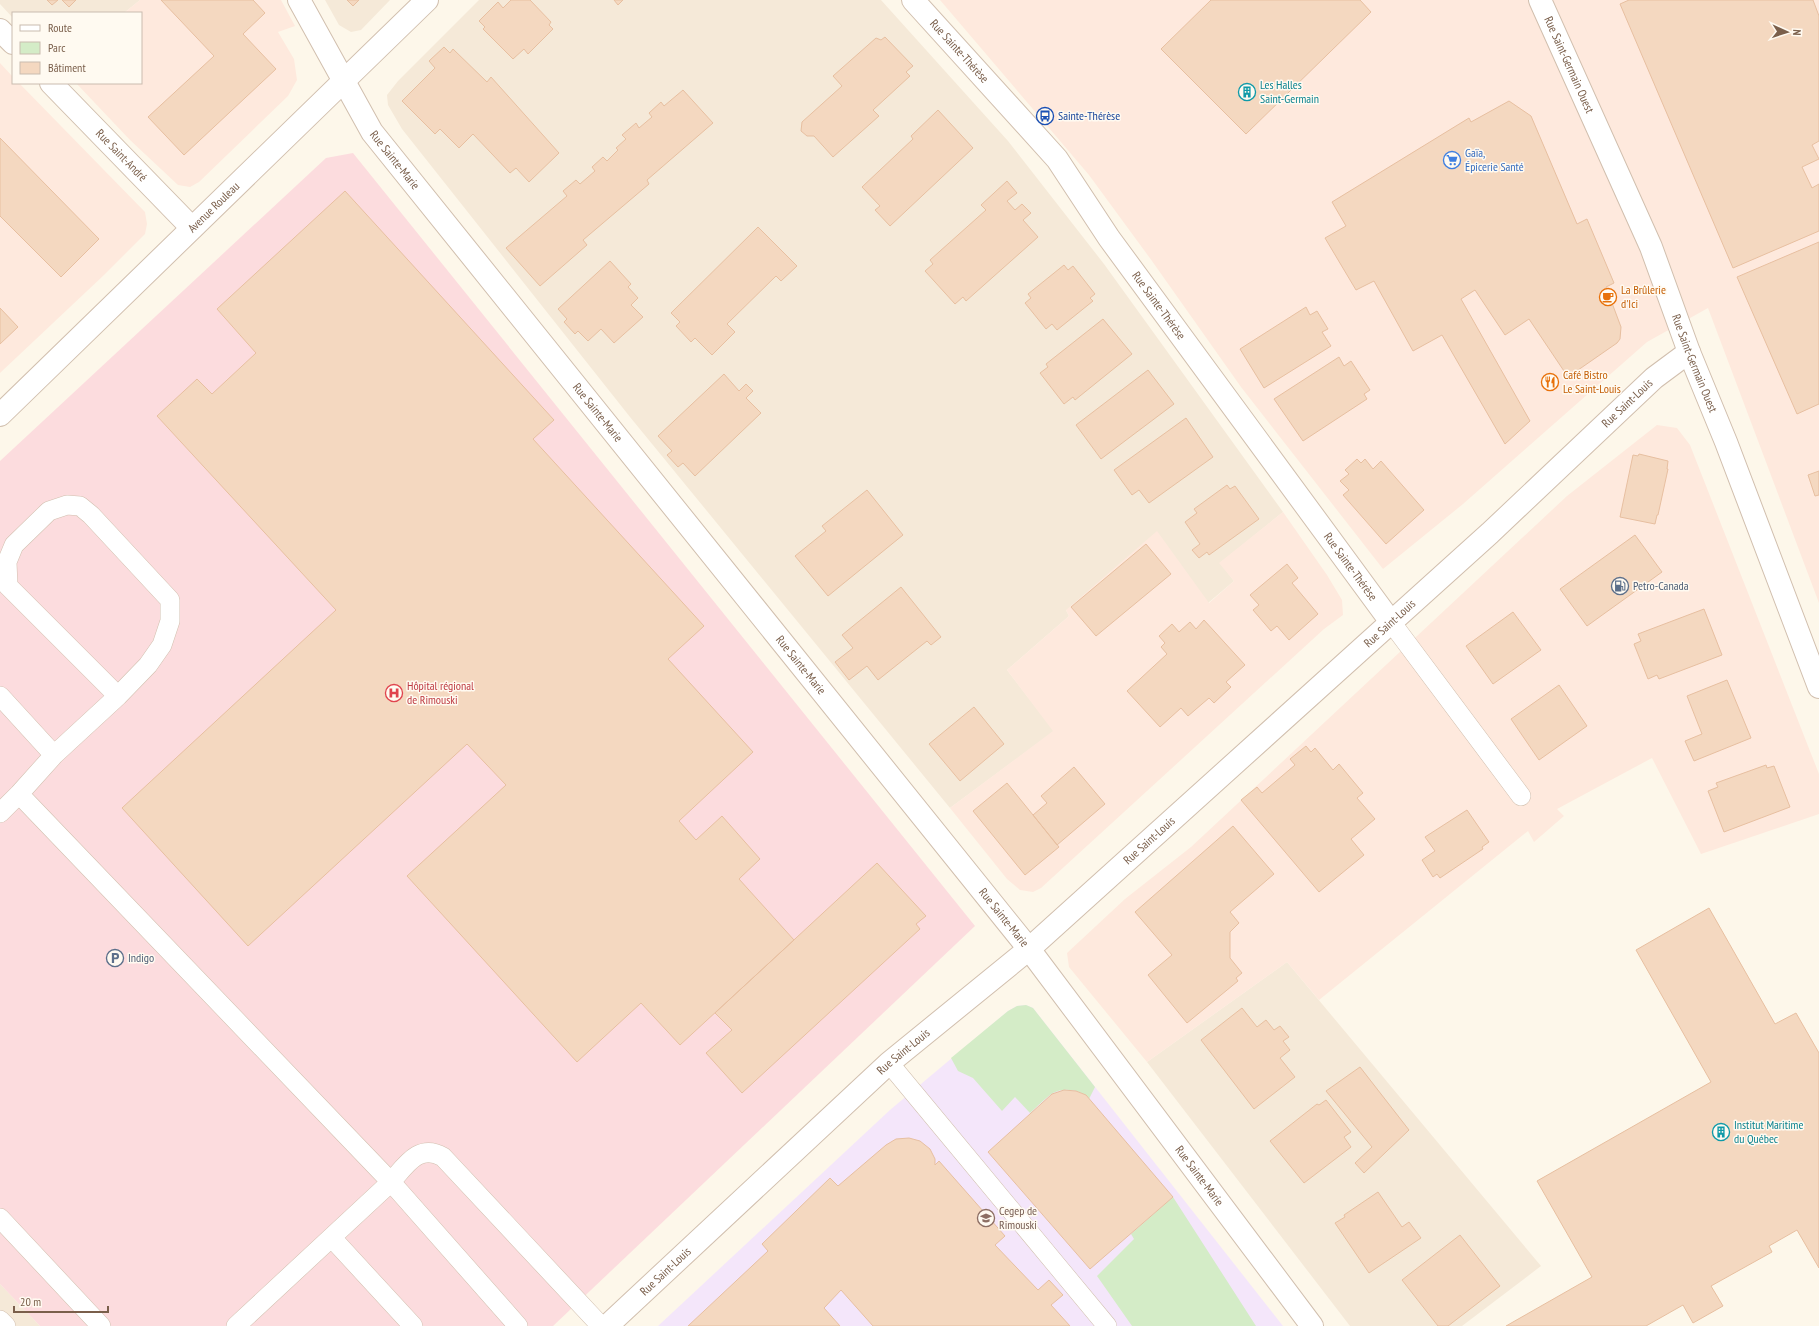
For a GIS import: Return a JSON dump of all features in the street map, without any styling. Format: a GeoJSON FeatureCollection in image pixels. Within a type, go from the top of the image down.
{"type":"FeatureCollection","features":[{"type":"Feature","properties":{"kind":"street","name":"Rue Sainte-Marie"},"geometry":{"type":"LineString","coordinates":[[299,0],[343,82],[376,138],[1030,949],[1312,1326]]}},
{"type":"Feature","properties":{"kind":"street","name":"Avenue Rouleau"},"geometry":{"type":"LineString","coordinates":[[0,415],[427,0]]}},
{"type":"Feature","properties":{"kind":"street","name":"Rue Sainte-Thérèse"},"geometry":{"type":"LineString","coordinates":[[913,0],[1057,159],[1109,238],[1391,622]]}},
{"type":"Feature","properties":{"kind":"street","name":"Rue Saint-Germain Ouest"},"geometry":{"type":"LineString","coordinates":[[1540,0],[1651,247],[1689,352],[1726,442],[1819,688]]}},
{"type":"Feature","properties":{"kind":"street"},"geometry":{"type":"LineString","coordinates":[[0,30],[12,43]]}},
{"type":"Feature","properties":{"kind":"street","name":"Rue Saint-André"},"geometry":{"type":"LineString","coordinates":[[52,84],[192,228]]}},
{"type":"Feature","properties":{"kind":"street","name":"Rue Saint-Louis"},"geometry":{"type":"LineString","coordinates":[[607,1326],[889,1063],[1030,949],[1490,533],[1654,378],[1689,352]]}},
{"type":"Feature","properties":{"kind":"lane"},"geometry":{"type":"LineString","coordinates":[[1,810],[19,794],[54,755],[118,696],[148,665],[162,645],[170,621],[170,600],[91,515],[80,506],[66,505],[49,511],[14,545],[7,562],[8,586],[118,696]]}},
{"type":"Feature","properties":{"kind":"lane"},"geometry":{"type":"LineString","coordinates":[[1391,622],[1521,796]]}},
{"type":"Feature","properties":{"kind":"lane"},"geometry":{"type":"LineString","coordinates":[[0,696],[54,755]]}},
{"type":"Feature","properties":{"kind":"lane"},"geometry":{"type":"LineString","coordinates":[[19,794],[391,1182],[518,1326]]}},
{"type":"Feature","properties":{"kind":"lane"},"geometry":{"type":"LineString","coordinates":[[889,1063],[1107,1326]]}},
{"type":"Feature","properties":{"kind":"lane"},"geometry":{"type":"LineString","coordinates":[[236,1326],[391,1182],[414,1156],[434,1152],[444,1157],[601,1326]]}},
{"type":"Feature","properties":{"kind":"lane"},"geometry":{"type":"LineString","coordinates":[[0,1218],[101,1326]]}},
{"type":"Feature","properties":{"kind":"lane"},"geometry":{"type":"LineString","coordinates":[[332,1238],[414,1326]]}},
{"type":"Feature","properties":{"kind":"lane"},"geometry":{"type":"LineString","coordinates":[[0,1320],[6,1326]]}},
{"type":"Feature","properties":{"kind":"shaded area"},"geometry":{"type":"Polygon","coordinates":[[[0,0],[140,0],[125,12],[12,12],[12,17],[0,4],[0,0]]]}},
{"type":"Feature","properties":{"kind":"shaded area"},"geometry":{"type":"Polygon","coordinates":[[[140,0],[281,0],[295,26],[278,32],[294,59],[297,80],[288,96],[199,182],[190,187],[178,185],[130,140],[77,84],[142,84],[142,12],[125,12],[140,0]]]}},
{"type":"Feature","properties":{"kind":"shaded area"},"geometry":{"type":"Polygon","coordinates":[[[325,0],[390,0],[361,30],[351,32],[339,25],[325,0]]]}},
{"type":"Feature","properties":{"kind":"shaded area"},"geometry":{"type":"Polygon","coordinates":[[[479,0],[881,0],[1008,141],[1104,264],[1283,512],[1220,563],[1234,581],[1208,603],[1066,610],[1069,616],[1007,670],[1054,731],[950,808],[630,417],[402,129],[388,105],[387,95],[398,81],[479,0]]]}},
{"type":"Feature","properties":{"kind":"shaded area"},"geometry":{"type":"Polygon","coordinates":[[[940,0],[1819,0],[1819,603],[1708,308],[1647,342],[1463,504],[1383,569],[1241,387],[1089,175],[940,0]]]}},
{"type":"Feature","properties":{"kind":"shaded area"},"geometry":{"type":"Polygon","coordinates":[[[0,63],[12,76],[12,84],[20,84],[145,212],[147,224],[145,234],[104,275],[0,373],[0,63]]]}},
{"type":"Feature","properties":{"kind":"shaded area","name":"Hôpital régional de Rimouski"},"geometry":{"type":"Polygon","coordinates":[[[353,153],[975,926],[553,1326],[40,1326],[0,1284],[0,461],[326,158],[353,153]]]}},
{"type":"Feature","properties":{"kind":"shaded area"},"geometry":{"type":"Polygon","coordinates":[[[1657,425],[1677,428],[1690,445],[1819,774],[1819,814],[1701,854],[1652,758],[1557,809],[1564,816],[1534,842],[1528,831],[1319,1000],[1287,962],[1147,1062],[1069,967],[1067,953],[1125,899],[1191,847],[1567,496],[1657,425]]]}},
{"type":"Feature","properties":{"kind":"shaded area"},"geometry":{"type":"Polygon","coordinates":[[[1283,512],[1327,575],[1342,600],[1343,615],[1324,629],[1041,888],[1033,892],[1020,890],[1007,879],[950,808],[1053,731],[1007,670],[1069,616],[1066,610],[1157,531],[1209,603],[1234,581],[1219,563],[1283,512]]]}},
{"type":"Feature","properties":{"kind":"shaded area"},"geometry":{"type":"Polygon","coordinates":[[[1287,962],[1541,1266],[1462,1326],[1350,1326],[1147,1062],[1287,962]]]}},
{"type":"Feature","properties":{"kind":"shaded area","name":"Cegep de Rimouski"},"geometry":{"type":"Polygon","coordinates":[[[1026,1005],[1033,1008],[1283,1326],[658,1326],[890,1110],[1008,1011],[1017,1006],[1026,1005]]]}},
{"type":"Feature","properties":{"kind":"shaded area"},"geometry":{"type":"Polygon","coordinates":[[[0,1284],[40,1326],[0,1326],[0,1284]]]}},
{"type":"Feature","properties":{"kind":"green space"},"geometry":{"type":"Polygon","coordinates":[[[1026,1005],[1033,1008],[1095,1087],[1089,1099],[1077,1091],[1062,1090],[1050,1095],[1030,1113],[1015,1097],[1002,1111],[973,1078],[958,1071],[951,1058],[1008,1011],[1017,1006],[1026,1005]]]}},
{"type":"Feature","properties":{"kind":"green space"},"geometry":{"type":"Polygon","coordinates":[[[1173,1197],[1256,1326],[1132,1326],[1097,1276],[1134,1239],[1131,1234],[1173,1197]]]}},
{"type":"Feature","properties":{"kind":"building"},"geometry":{"type":"Polygon","coordinates":[[[47,0],[58,0],[52,5],[47,0]]]}},
{"type":"Feature","properties":{"kind":"building"},"geometry":{"type":"Polygon","coordinates":[[[62,0],[76,0],[69,7],[62,0]]]}},
{"type":"Feature","properties":{"kind":"building"},"geometry":{"type":"Polygon","coordinates":[[[161,0],[253,0],[265,13],[243,34],[276,69],[184,155],[148,117],[214,56],[161,0]]]}},
{"type":"Feature","properties":{"kind":"building"},"geometry":{"type":"Polygon","coordinates":[[[347,0],[359,0],[353,6],[347,0]]]}},
{"type":"Feature","properties":{"kind":"building"},"geometry":{"type":"Polygon","coordinates":[[[511,0],[530,0],[551,22],[549,25],[553,29],[528,54],[524,49],[513,59],[483,29],[485,27],[479,21],[498,2],[503,8],[511,0]]]}},
{"type":"Feature","properties":{"kind":"building"},"geometry":{"type":"Polygon","coordinates":[[[614,0],[623,0],[618,5],[614,0]]]}},
{"type":"Feature","properties":{"kind":"building","name":"Les Halles Saint-Germain"},"geometry":{"type":"Polygon","coordinates":[[[1211,0],[1360,0],[1371,12],[1246,134],[1161,49],[1211,0]]]}},
{"type":"Feature","properties":{"kind":"building"},"geometry":{"type":"Polygon","coordinates":[[[1629,0],[1813,0],[1819,16],[1819,141],[1812,145],[1819,159],[1802,167],[1812,188],[1819,184],[1819,231],[1733,268],[1620,4],[1629,0]]]}},
{"type":"Feature","properties":{"kind":"building"},"geometry":{"type":"Polygon","coordinates":[[[885,37],[913,66],[906,72],[910,76],[873,110],[879,116],[833,157],[814,136],[807,136],[801,131],[802,122],[842,86],[833,76],[876,38],[881,40],[885,37]]]}},
{"type":"Feature","properties":{"kind":"building"},"geometry":{"type":"Polygon","coordinates":[[[444,47],[450,53],[453,49],[487,82],[491,77],[559,153],[529,182],[516,168],[510,173],[473,134],[459,148],[440,129],[435,134],[402,101],[435,68],[429,61],[444,47]]]}},
{"type":"Feature","properties":{"kind":"building"},"geometry":{"type":"Polygon","coordinates":[[[683,90],[713,123],[647,180],[649,184],[583,240],[587,245],[540,286],[506,248],[567,196],[563,191],[576,180],[580,184],[595,171],[592,167],[603,157],[607,161],[618,150],[616,148],[626,139],[622,135],[636,123],[639,128],[652,117],[649,113],[661,102],[664,106],[683,90]]]}},
{"type":"Feature","properties":{"kind":"building"},"geometry":{"type":"Polygon","coordinates":[[[1509,101],[1531,116],[1577,224],[1587,219],[1614,283],[1606,287],[1621,327],[1620,339],[1617,343],[1568,377],[1529,319],[1505,335],[1475,290],[1461,299],[1530,421],[1505,444],[1442,335],[1413,351],[1374,281],[1356,290],[1325,238],[1346,226],[1332,202],[1469,118],[1471,122],[1509,101]]]}},
{"type":"Feature","properties":{"kind":"building"},"geometry":{"type":"Polygon","coordinates":[[[938,110],[973,148],[890,226],[875,210],[880,206],[862,187],[913,139],[911,136],[938,110]]]}},
{"type":"Feature","properties":{"kind":"building"},"geometry":{"type":"Polygon","coordinates":[[[0,138],[99,239],[61,277],[0,216],[0,138]]]}},
{"type":"Feature","properties":{"kind":"building"},"geometry":{"type":"Polygon","coordinates":[[[1007,181],[1017,193],[1007,201],[1015,210],[1022,204],[1031,213],[1023,220],[1038,237],[966,301],[963,297],[955,304],[925,271],[933,264],[930,260],[986,210],[981,205],[1007,181]]]}},
{"type":"Feature","properties":{"kind":"building"},"geometry":{"type":"Polygon","coordinates":[[[345,191],[554,420],[533,439],[704,626],[668,659],[753,752],[679,821],[696,840],[722,816],[760,859],[739,879],[794,940],[680,1045],[641,1003],[577,1062],[407,876],[506,785],[467,744],[248,946],[122,808],[336,610],[157,416],[197,379],[212,394],[256,353],[217,309],[345,191]]]}},
{"type":"Feature","properties":{"kind":"building"},"geometry":{"type":"Polygon","coordinates":[[[758,227],[797,266],[781,281],[776,276],[727,324],[735,332],[712,355],[695,338],[691,342],[676,326],[680,322],[671,313],[758,227]]]}},
{"type":"Feature","properties":{"kind":"building"},"geometry":{"type":"Polygon","coordinates":[[[1819,242],[1819,404],[1797,414],[1737,277],[1819,242]]]}},
{"type":"Feature","properties":{"kind":"building"},"geometry":{"type":"Polygon","coordinates":[[[610,261],[631,284],[628,287],[638,298],[631,305],[643,317],[614,343],[601,329],[588,341],[578,331],[575,334],[564,322],[567,319],[558,309],[610,261]]]}},
{"type":"Feature","properties":{"kind":"building"},"geometry":{"type":"Polygon","coordinates":[[[1064,265],[1068,270],[1073,266],[1095,294],[1090,298],[1093,301],[1057,330],[1052,324],[1046,329],[1025,303],[1031,298],[1028,294],[1064,265]]]}},
{"type":"Feature","properties":{"kind":"building"},"geometry":{"type":"Polygon","coordinates":[[[1306,307],[1310,315],[1317,311],[1328,329],[1322,332],[1331,346],[1264,388],[1240,349],[1306,307]]]}},
{"type":"Feature","properties":{"kind":"building"},"geometry":{"type":"Polygon","coordinates":[[[0,308],[18,327],[0,344],[0,308]]]}},
{"type":"Feature","properties":{"kind":"building"},"geometry":{"type":"Polygon","coordinates":[[[1103,319],[1132,354],[1075,400],[1073,397],[1064,404],[1040,373],[1048,367],[1046,364],[1103,319]]]}},
{"type":"Feature","properties":{"kind":"building"},"geometry":{"type":"Polygon","coordinates":[[[1339,357],[1344,366],[1351,361],[1370,390],[1364,394],[1367,399],[1303,441],[1274,399],[1339,357]]]}},
{"type":"Feature","properties":{"kind":"building"},"geometry":{"type":"Polygon","coordinates":[[[1148,370],[1174,404],[1101,459],[1076,425],[1148,370]]]}},
{"type":"Feature","properties":{"kind":"building"},"geometry":{"type":"Polygon","coordinates":[[[724,374],[739,391],[746,384],[753,391],[746,398],[761,413],[695,476],[683,463],[678,467],[667,455],[672,451],[658,436],[724,374]]]}},
{"type":"Feature","properties":{"kind":"building"},"geometry":{"type":"Polygon","coordinates":[[[1186,418],[1213,457],[1149,503],[1139,490],[1132,495],[1114,470],[1186,418]]]}},
{"type":"Feature","properties":{"kind":"building"},"geometry":{"type":"Polygon","coordinates":[[[1639,454],[1668,461],[1668,469],[1655,524],[1620,517],[1633,455],[1638,456],[1639,454]]]}},
{"type":"Feature","properties":{"kind":"building"},"geometry":{"type":"Polygon","coordinates":[[[1357,459],[1361,463],[1365,459],[1373,469],[1381,461],[1424,510],[1386,544],[1343,495],[1349,490],[1340,481],[1349,474],[1345,470],[1357,459]]]}},
{"type":"Feature","properties":{"kind":"building"},"geometry":{"type":"Polygon","coordinates":[[[1819,471],[1819,495],[1815,496],[1808,475],[1819,471]]]}},
{"type":"Feature","properties":{"kind":"building"},"geometry":{"type":"Polygon","coordinates":[[[1227,485],[1230,489],[1235,486],[1259,519],[1209,555],[1207,552],[1199,558],[1192,550],[1200,544],[1185,522],[1197,513],[1194,509],[1227,485]]]}},
{"type":"Feature","properties":{"kind":"building"},"geometry":{"type":"Polygon","coordinates":[[[867,490],[903,535],[828,596],[795,556],[826,531],[822,526],[867,490]]]}},
{"type":"Feature","properties":{"kind":"building"},"geometry":{"type":"Polygon","coordinates":[[[1635,535],[1662,572],[1587,626],[1560,589],[1635,535]]]}},
{"type":"Feature","properties":{"kind":"building"},"geometry":{"type":"Polygon","coordinates":[[[1146,544],[1171,574],[1096,636],[1071,607],[1146,544]]]}},
{"type":"Feature","properties":{"kind":"building"},"geometry":{"type":"Polygon","coordinates":[[[1287,564],[1298,578],[1292,583],[1318,614],[1289,640],[1277,626],[1271,631],[1253,610],[1259,605],[1250,595],[1287,564]]]}},
{"type":"Feature","properties":{"kind":"building"},"geometry":{"type":"Polygon","coordinates":[[[901,587],[941,637],[931,645],[927,641],[878,680],[867,666],[849,680],[835,662],[853,648],[842,635],[901,587]]]}},
{"type":"Feature","properties":{"kind":"building"},"geometry":{"type":"Polygon","coordinates":[[[1704,609],[1722,655],[1659,679],[1657,675],[1648,679],[1634,644],[1641,641],[1638,634],[1704,609]]]}},
{"type":"Feature","properties":{"kind":"building"},"geometry":{"type":"Polygon","coordinates":[[[1513,612],[1541,650],[1493,684],[1466,646],[1513,612]]]}},
{"type":"Feature","properties":{"kind":"building"},"geometry":{"type":"Polygon","coordinates":[[[1204,620],[1245,665],[1226,682],[1231,687],[1214,703],[1209,698],[1188,716],[1181,708],[1160,727],[1127,691],[1167,654],[1161,647],[1165,643],[1159,636],[1172,624],[1179,632],[1190,622],[1196,629],[1204,620]]]}},
{"type":"Feature","properties":{"kind":"building"},"geometry":{"type":"Polygon","coordinates":[[[1727,680],[1751,738],[1694,761],[1685,741],[1702,734],[1687,696],[1727,680]]]}},
{"type":"Feature","properties":{"kind":"building"},"geometry":{"type":"Polygon","coordinates":[[[1559,685],[1587,726],[1539,760],[1511,719],[1559,685]]]}},
{"type":"Feature","properties":{"kind":"building"},"geometry":{"type":"Polygon","coordinates":[[[974,707],[1004,744],[960,781],[929,744],[974,707]]]}},
{"type":"Feature","properties":{"kind":"building"},"geometry":{"type":"Polygon","coordinates":[[[1306,746],[1311,752],[1315,748],[1333,770],[1339,764],[1363,793],[1357,798],[1375,819],[1351,839],[1364,855],[1319,892],[1241,800],[1257,787],[1262,793],[1295,765],[1290,759],[1306,746]]]}},
{"type":"Feature","properties":{"kind":"building"},"geometry":{"type":"Polygon","coordinates":[[[1766,765],[1767,768],[1774,766],[1790,807],[1724,832],[1708,791],[1718,787],[1716,783],[1766,765]]]}},
{"type":"Feature","properties":{"kind":"building"},"geometry":{"type":"Polygon","coordinates":[[[1074,767],[1105,804],[1057,845],[1033,815],[1047,803],[1041,796],[1074,767]]]}},
{"type":"Feature","properties":{"kind":"building"},"geometry":{"type":"Polygon","coordinates":[[[1007,783],[1059,847],[1025,875],[973,811],[1007,783]]]}},
{"type":"Feature","properties":{"kind":"building"},"geometry":{"type":"Polygon","coordinates":[[[1467,810],[1489,842],[1482,847],[1483,849],[1440,878],[1437,874],[1433,877],[1422,860],[1435,851],[1425,837],[1467,810]]]}},
{"type":"Feature","properties":{"kind":"building"},"geometry":{"type":"Polygon","coordinates":[[[1233,826],[1274,874],[1230,912],[1239,923],[1230,932],[1230,958],[1242,973],[1236,978],[1238,981],[1187,1023],[1148,975],[1172,955],[1135,912],[1233,826]]]}},
{"type":"Feature","properties":{"kind":"building"},"geometry":{"type":"Polygon","coordinates":[[[877,863],[926,916],[916,924],[920,929],[742,1093],[706,1053],[732,1030],[715,1013],[877,863]]]}},
{"type":"Feature","properties":{"kind":"building","name":"Institut Maritime du Québec"},"geometry":{"type":"Polygon","coordinates":[[[1709,908],[1775,1024],[1796,1013],[1819,1053],[1819,1268],[1797,1230],[1769,1246],[1772,1252],[1711,1286],[1723,1306],[1693,1323],[1683,1305],[1646,1326],[1506,1326],[1592,1277],[1537,1181],[1711,1082],[1636,950],[1709,908]]]}},
{"type":"Feature","properties":{"kind":"building"},"geometry":{"type":"Polygon","coordinates":[[[1242,1008],[1257,1027],[1266,1020],[1274,1030],[1280,1026],[1289,1037],[1283,1041],[1290,1050],[1280,1058],[1295,1077],[1254,1109],[1201,1040],[1242,1008]]]}},
{"type":"Feature","properties":{"kind":"building"},"geometry":{"type":"Polygon","coordinates":[[[1360,1067],[1409,1130],[1364,1173],[1355,1163],[1372,1147],[1326,1091],[1360,1067]]]}},
{"type":"Feature","properties":{"kind":"building"},"geometry":{"type":"Polygon","coordinates":[[[1064,1090],[1076,1091],[1086,1095],[1173,1197],[1090,1269],[988,1152],[1052,1094],[1064,1090]]]}},
{"type":"Feature","properties":{"kind":"building"},"geometry":{"type":"Polygon","coordinates":[[[1326,1100],[1351,1132],[1344,1137],[1351,1147],[1304,1183],[1270,1141],[1317,1104],[1319,1105],[1326,1100]]]}},
{"type":"Feature","properties":{"kind":"building","name":"Cegep de Rimouski"},"geometry":{"type":"Polygon","coordinates":[[[909,1138],[920,1141],[930,1149],[935,1159],[935,1165],[939,1161],[1005,1236],[995,1245],[1038,1290],[1049,1280],[1063,1295],[1051,1305],[1070,1326],[873,1326],[841,1290],[824,1308],[840,1326],[688,1326],[768,1251],[762,1244],[830,1178],[838,1186],[886,1145],[896,1139],[909,1138]]]}},
{"type":"Feature","properties":{"kind":"building"},"geometry":{"type":"Polygon","coordinates":[[[1378,1192],[1402,1227],[1409,1222],[1421,1238],[1369,1273],[1335,1223],[1345,1217],[1344,1215],[1378,1192]]]}},
{"type":"Feature","properties":{"kind":"building"},"geometry":{"type":"Polygon","coordinates":[[[1460,1235],[1500,1286],[1448,1326],[1438,1326],[1402,1280],[1460,1235]]]}},
{"type":"Feature","properties":{"kind":"place","name":"Les Halles Saint-Germain"},"geometry":{"type":"Point","coordinates":[1247,92]}},
{"type":"Feature","properties":{"kind":"place","name":"Sainte-Thérèse"},"geometry":{"type":"Point","coordinates":[1045,116]}},
{"type":"Feature","properties":{"kind":"place","name":"Gaïa, Épicerie Santé"},"geometry":{"type":"Point","coordinates":[1452,160]}},
{"type":"Feature","properties":{"kind":"place","name":"La Brûlerie d'Ici"},"geometry":{"type":"Point","coordinates":[1608,297]}},
{"type":"Feature","properties":{"kind":"place","name":"Café Bistro Le Saint-Louis"},"geometry":{"type":"Point","coordinates":[1550,382]}},
{"type":"Feature","properties":{"kind":"place","name":"Petro-Canada"},"geometry":{"type":"Point","coordinates":[1620,586]}},
{"type":"Feature","properties":{"kind":"place","name":"Hôpital régional de Rimouski"},"geometry":{"type":"Point","coordinates":[394,693]}},
{"type":"Feature","properties":{"kind":"place","name":"Indigo"},"geometry":{"type":"Point","coordinates":[115,958]}},
{"type":"Feature","properties":{"kind":"place","name":"Institut Maritime du Québec"},"geometry":{"type":"Point","coordinates":[1721,1132]}},
{"type":"Feature","properties":{"kind":"place","name":"Cegep de Rimouski"},"geometry":{"type":"Point","coordinates":[986,1218]}}]}
